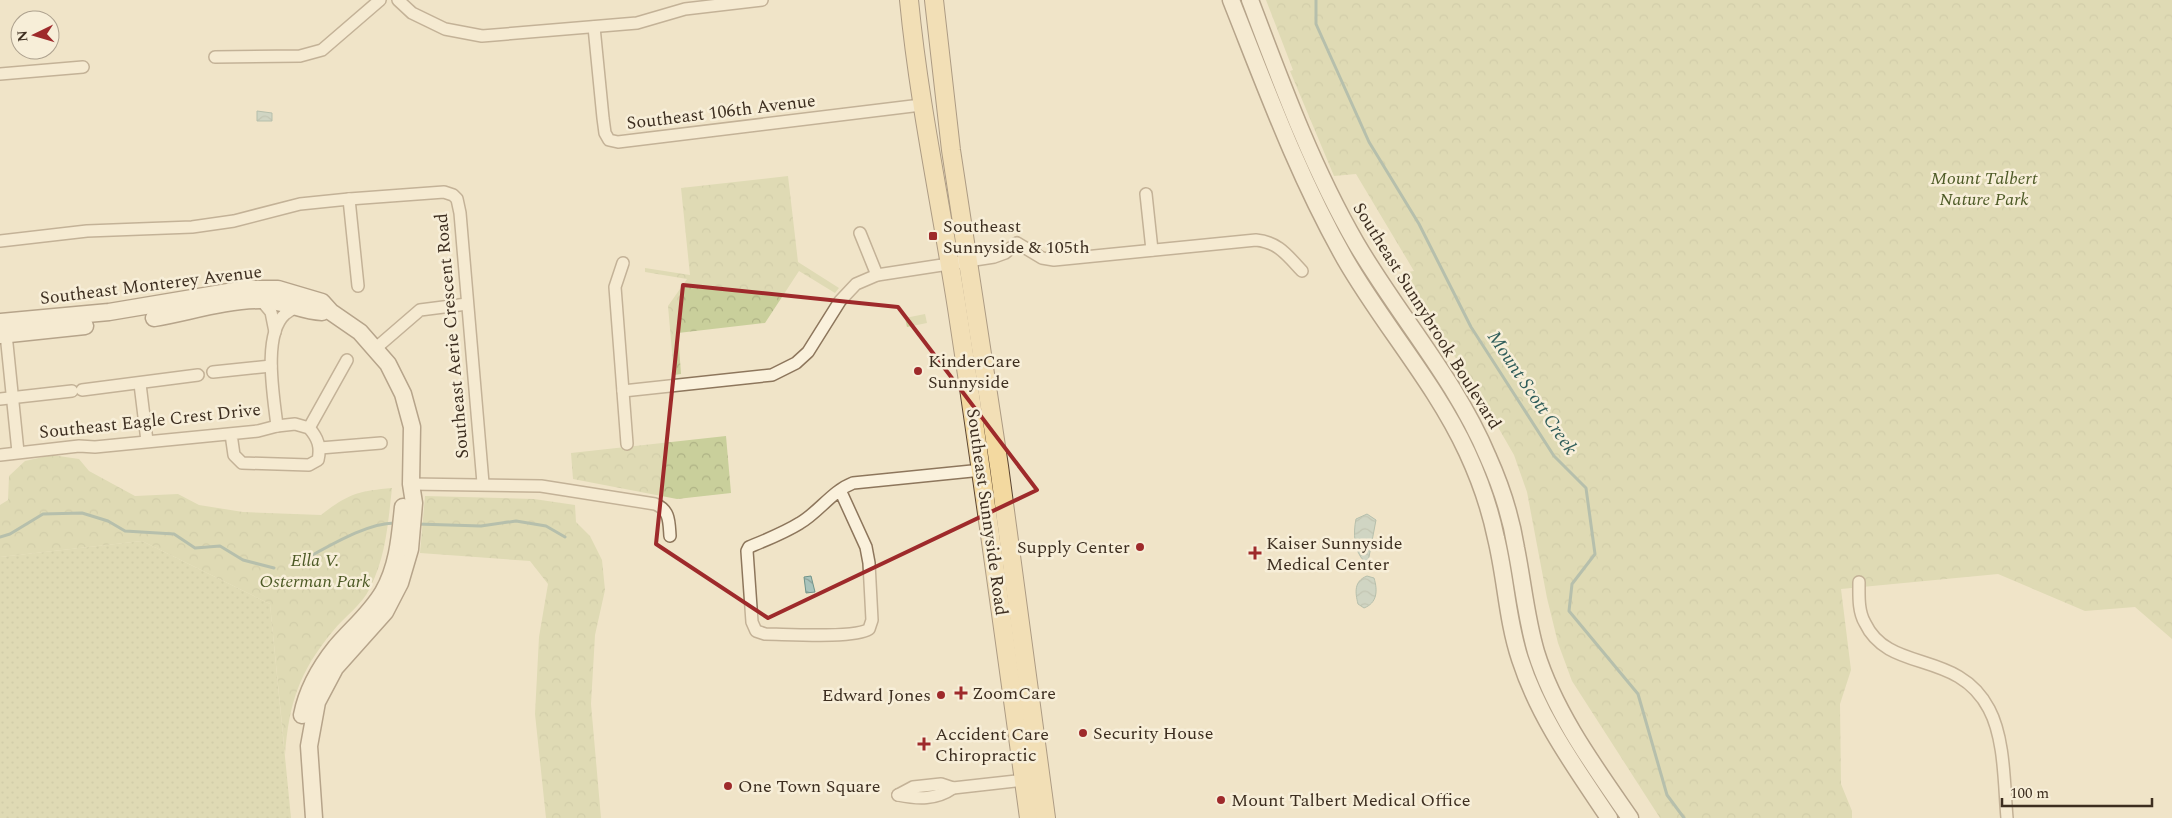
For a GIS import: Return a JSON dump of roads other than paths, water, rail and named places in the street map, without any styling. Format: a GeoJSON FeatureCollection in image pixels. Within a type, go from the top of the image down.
{"type":"FeatureCollection","features":[{"type":"Feature","properties":{"kind":"main road","name":"Southeast Sunnyside Road"},"geometry":{"type":"LineString","coordinates":[[909,0],[921,105],[982,470],[1029,818]]}},
{"type":"Feature","properties":{"kind":"main road","name":"Southeast Sunnyside Road"},"geometry":{"type":"LineString","coordinates":[[934,0],[951,150],[1005,511],[1046,818]]}},
{"type":"Feature","properties":{"kind":"main road","name":"Southeast Sunnybrook Boulevard"},"geometry":{"type":"LineString","coordinates":[[1231,0],[1280,128],[1317,207],[1358,281],[1440,402],[1466,450],[1488,504],[1497,539],[1512,632],[1534,697],[1575,768],[1609,818]]}},
{"type":"Feature","properties":{"kind":"main road","name":"Southeast Sunnybrook Boulevard"},"geometry":{"type":"LineString","coordinates":[[1250,0],[1314,159],[1355,241],[1390,299],[1458,398],[1479,435],[1503,496],[1516,546],[1530,629],[1543,672],[1564,717],[1630,818]]}},
{"type":"Feature","properties":{"kind":"main road"},"geometry":{"type":"LineString","coordinates":[[921,105],[930,106],[933,109],[938,135],[951,150]]}},
{"type":"Feature","properties":{"kind":"main road","name":"Southeast Monterey Avenue"},"geometry":{"type":"LineString","coordinates":[[1,330],[246,289],[278,289],[301,294],[322,302],[331,312],[346,321],[376,348],[395,377],[408,412],[413,441],[411,484],[414,503],[404,548],[400,583],[385,612],[335,668],[317,702],[309,746],[314,818]]}},
{"type":"Feature","properties":{"kind":"main road","name":"Southeast Monterey Avenue"},"geometry":{"type":"LineString","coordinates":[[1,330],[138,320],[236,302],[261,300],[298,306],[318,312],[331,312]]}},
{"type":"Feature","properties":{"kind":"main road"},"geometry":{"type":"LineString","coordinates":[[982,470],[991,474],[994,500],[1005,511]]}},
{"type":"Feature","properties":{"kind":"main road","name":"Southeast Monterey Avenue"},"geometry":{"type":"LineString","coordinates":[[303,818],[298,742],[308,694],[326,660],[366,617],[380,598],[404,548]]}},
{"type":"Feature","properties":{"kind":"main road"},"geometry":{"type":"LineString","coordinates":[[1000,599],[1009,601],[1013,627],[1022,636]]}},
{"type":"Feature","properties":{"kind":"main road"},"geometry":{"type":"LineString","coordinates":[[1575,768],[1580,766],[1586,768],[1620,818]]}},
{"type":"Feature","properties":{"kind":"street"},"geometry":{"type":"LineString","coordinates":[[215,57],[300,56],[322,50],[380,0]]}},
{"type":"Feature","properties":{"kind":"street"},"geometry":{"type":"LineString","coordinates":[[398,0],[426,21],[464,34],[500,36],[637,23],[702,6],[762,0]]}},
{"type":"Feature","properties":{"kind":"street","name":"Southeast 106th Avenue"},"geometry":{"type":"LineString","coordinates":[[594,27],[603,118],[605,133],[609,140],[618,142],[921,105]]}},
{"type":"Feature","properties":{"kind":"street"},"geometry":{"type":"LineString","coordinates":[[0,74],[83,67]]}},
{"type":"Feature","properties":{"kind":"street","name":"Southeast Aerie Crescent Road"},"geometry":{"type":"LineString","coordinates":[[0,241],[87,231],[192,228],[234,221],[300,204],[349,199],[425,192],[444,192],[453,195],[457,199],[460,213],[483,483]]}},
{"type":"Feature","properties":{"kind":"street"},"geometry":{"type":"LineString","coordinates":[[1146,194],[1152,250]]}},
{"type":"Feature","properties":{"kind":"street"},"geometry":{"type":"LineString","coordinates":[[349,199],[358,286]]}},
{"type":"Feature","properties":{"kind":"street"},"geometry":{"type":"LineString","coordinates":[[860,233],[877,275]]}},
{"type":"Feature","properties":{"kind":"street"},"geometry":{"type":"LineString","coordinates":[[623,391],[760,377],[782,371],[808,352],[849,291],[856,284],[877,275],[999,256],[1017,243],[1036,256],[1048,260],[1256,240],[1269,241],[1280,247],[1302,271]]}},
{"type":"Feature","properties":{"kind":"street"},"geometry":{"type":"LineString","coordinates":[[623,262],[615,287],[627,444]]}},
{"type":"Feature","properties":{"kind":"street","name":"Southeast Eagle Crest Drive"},"geometry":{"type":"LineString","coordinates":[[0,383],[18,452],[231,434],[277,426],[271,366],[275,332],[271,312],[261,300]]}},
{"type":"Feature","properties":{"kind":"street"},"geometry":{"type":"LineString","coordinates":[[376,348],[420,310],[467,304]]}},
{"type":"Feature","properties":{"kind":"street","name":"Southeast Eagle Crest Drive"},"geometry":{"type":"LineString","coordinates":[[275,332],[284,315],[298,306]]}},
{"type":"Feature","properties":{"kind":"street","name":"Southeast Eagle Crest Drive"},"geometry":{"type":"LineString","coordinates":[[1,330],[5,399]]}},
{"type":"Feature","properties":{"kind":"street"},"geometry":{"type":"LineString","coordinates":[[309,428],[347,360]]}},
{"type":"Feature","properties":{"kind":"street"},"geometry":{"type":"LineString","coordinates":[[213,372],[271,366]]}},
{"type":"Feature","properties":{"kind":"street"},"geometry":{"type":"LineString","coordinates":[[5,399],[140,384],[198,375]]}},
{"type":"Feature","properties":{"kind":"street"},"geometry":{"type":"LineString","coordinates":[[140,384],[147,441]]}},
{"type":"Feature","properties":{"kind":"street"},"geometry":{"type":"LineString","coordinates":[[231,434],[234,455],[237,460],[248,464],[309,465],[318,460],[320,448],[309,428],[296,424],[277,426]]}},
{"type":"Feature","properties":{"kind":"street"},"geometry":{"type":"LineString","coordinates":[[320,448],[381,443]]}},
{"type":"Feature","properties":{"kind":"street"},"geometry":{"type":"LineString","coordinates":[[0,455],[18,452]]}},
{"type":"Feature","properties":{"kind":"street"},"geometry":{"type":"LineString","coordinates":[[840,490],[866,547],[869,563],[872,620],[869,630],[860,634],[764,634],[756,631],[752,622],[748,549],[801,523],[840,490],[853,483],[982,470]]}},
{"type":"Feature","properties":{"kind":"street"},"geometry":{"type":"LineString","coordinates":[[411,484],[483,483],[541,486],[655,504],[663,507],[667,512],[670,536]]}},
{"type":"Feature","properties":{"kind":"street"},"geometry":{"type":"LineString","coordinates":[[1859,582],[1860,607],[1864,623],[1881,645],[1895,653],[1957,674],[1969,682],[1989,708],[1998,734],[2007,818]]}},
{"type":"Feature","properties":{"kind":"street"},"geometry":{"type":"LineString","coordinates":[[953,788],[1024,780]]}},
{"type":"Feature","properties":{"kind":"water"},"geometry":{"type":"Polygon","coordinates":[[[257,111],[272,113],[272,121],[257,121],[257,111]]]}},
{"type":"Feature","properties":{"kind":"water"},"geometry":{"type":"Polygon","coordinates":[[[1367,514],[1376,520],[1368,562],[1364,561],[1358,552],[1355,536],[1356,519],[1367,514]]]}},
{"type":"Feature","properties":{"kind":"water"},"geometry":{"type":"Polygon","coordinates":[[[811,576],[815,592],[806,593],[804,577],[811,576]]]}},
{"type":"Feature","properties":{"kind":"water"},"geometry":{"type":"Polygon","coordinates":[[[1367,576],[1374,578],[1376,592],[1372,603],[1364,608],[1358,604],[1356,587],[1367,576]]]}},
{"type":"Feature","properties":{"kind":"waterway","name":"Mount Scott Creek"},"geometry":{"type":"LineString","coordinates":[[1316,0],[1316,24],[1369,142],[1419,224],[1471,327],[1554,456],[1586,488],[1595,554],[1572,584],[1569,611],[1638,694],[1667,795],[1684,818]]}},
{"type":"Feature","properties":{"kind":"waterway"},"geometry":{"type":"LineString","coordinates":[[0,537],[10,534],[43,514],[82,513],[108,521],[125,531],[174,534],[195,548],[220,546],[243,560],[274,568]]}},
{"type":"Feature","properties":{"kind":"waterway"},"geometry":{"type":"LineString","coordinates":[[417,524],[481,526],[516,521],[546,526],[565,537]]}},
{"type":"Feature","properties":{"kind":"waterway"},"geometry":{"type":"LineString","coordinates":[[296,564],[358,532],[384,524],[396,523]]}},
{"type":"Feature","properties":{"kind":"place","name":"Southeast Sunnyside & 105th"},"geometry":{"type":"Point","coordinates":[933,236]}},
{"type":"Feature","properties":{"kind":"place","name":"KinderCare Sunnyside"},"geometry":{"type":"Point","coordinates":[918,371]}},
{"type":"Feature","properties":{"kind":"place","name":"Supply Center"},"geometry":{"type":"Point","coordinates":[1140,547]}},
{"type":"Feature","properties":{"kind":"place","name":"Kaiser Sunnyside Medical Center"},"geometry":{"type":"Point","coordinates":[1255,553]}},
{"type":"Feature","properties":{"kind":"place","name":"ZoomCare"},"geometry":{"type":"Point","coordinates":[961,693]}},
{"type":"Feature","properties":{"kind":"place","name":"Edward Jones"},"geometry":{"type":"Point","coordinates":[941,695]}},
{"type":"Feature","properties":{"kind":"place","name":"Security House"},"geometry":{"type":"Point","coordinates":[1083,733]}},
{"type":"Feature","properties":{"kind":"place","name":"Accident Care Chiropractic"},"geometry":{"type":"Point","coordinates":[924,744]}},
{"type":"Feature","properties":{"kind":"place","name":"One Town Square"},"geometry":{"type":"Point","coordinates":[728,786]}},
{"type":"Feature","properties":{"kind":"place","name":"Mount Talbert Medical Office"},"geometry":{"type":"Point","coordinates":[1221,800]}},
{"type":"Feature","properties":{"kind":"park label","name":"Mount Talbert Nature Park"},"geometry":{"type":"Point","coordinates":[1984,188]}},
{"type":"Feature","properties":{"kind":"park label","name":"Ella V. Osterman Park"},"geometry":{"type":"Point","coordinates":[315,570]}}]}
